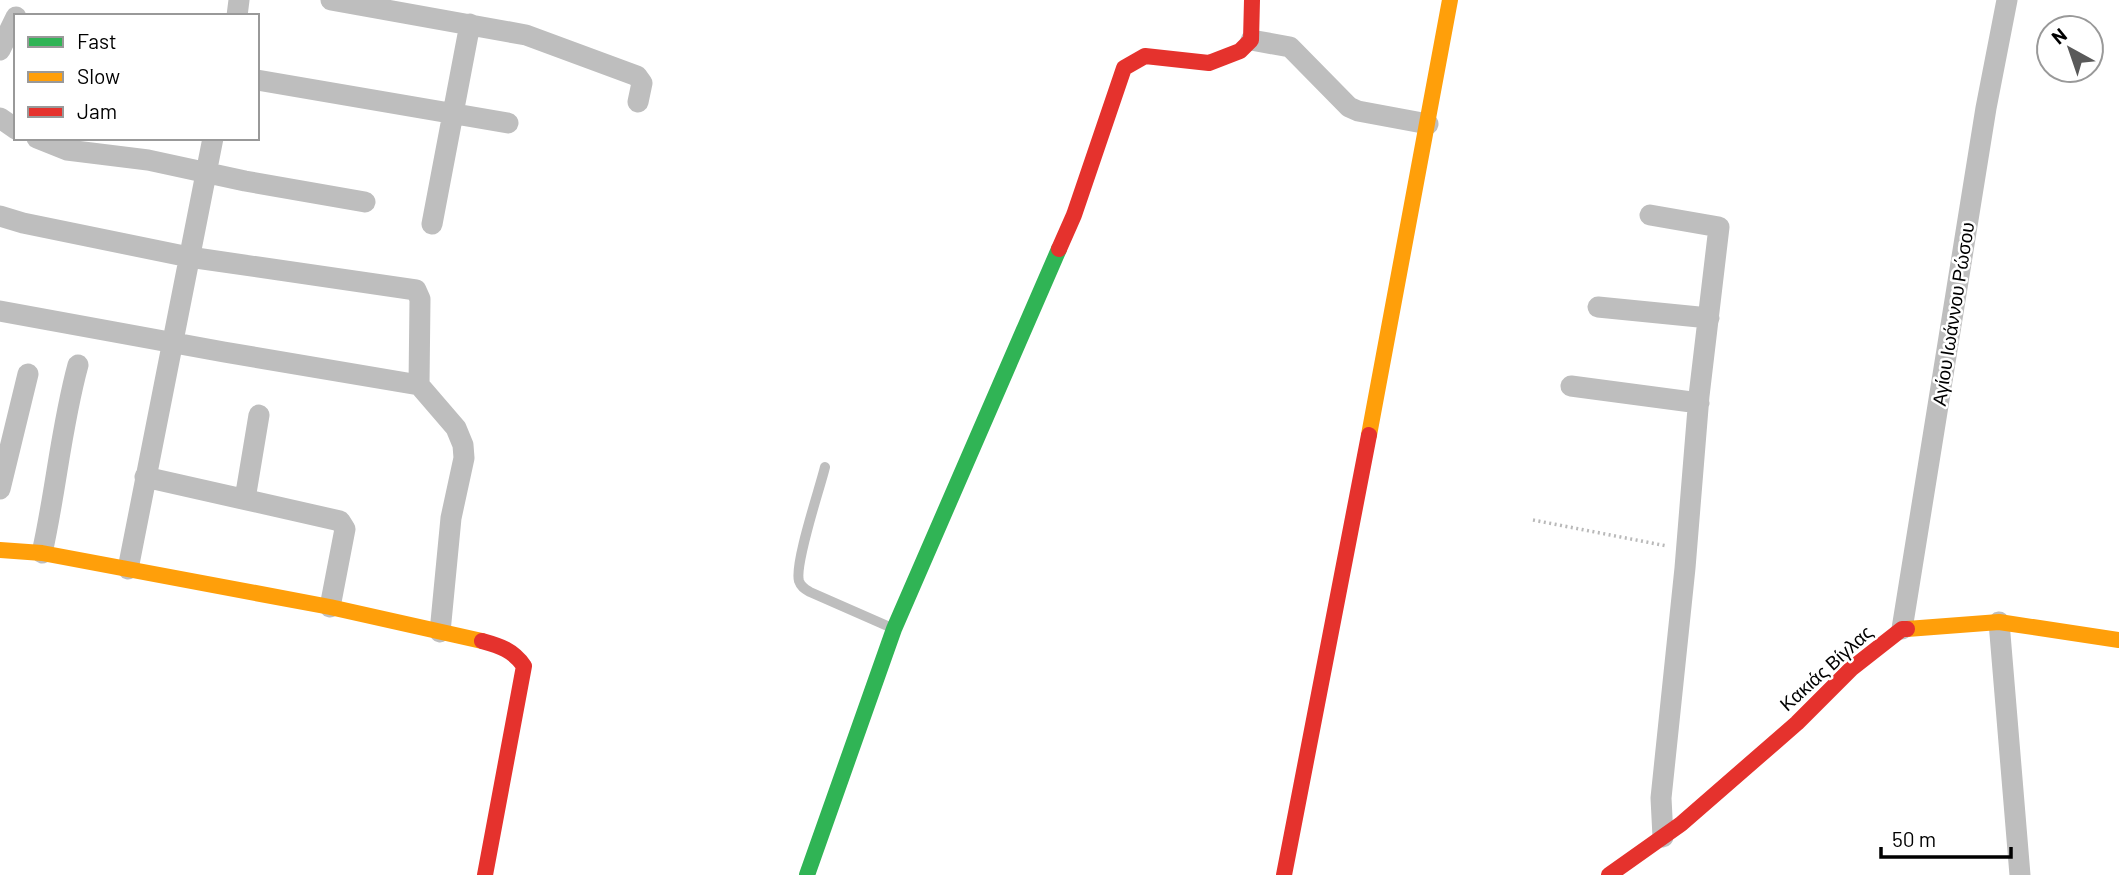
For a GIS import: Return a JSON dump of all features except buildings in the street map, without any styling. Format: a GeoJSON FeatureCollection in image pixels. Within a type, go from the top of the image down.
{"type":"FeatureCollection","features":[{"type":"Feature","properties":{"kind":"street"},"geometry":{"type":"LineString","coordinates":[[331,0],[526,34],[637,76],[642,83],[638,103]]}},
{"type":"Feature","properties":{"kind":"street"},"geometry":{"type":"LineString","coordinates":[[807,875],[894,629],[1074,215],[1124,68],[1145,56],[1209,63],[1240,51],[1251,40],[1252,0]]}},
{"type":"Feature","properties":{"kind":"street"},"geometry":{"type":"LineString","coordinates":[[1284,875],[1450,0]]}},
{"type":"Feature","properties":{"kind":"street","name":"Αγίου Ιωάννου Ρώσου"},"geometry":{"type":"LineString","coordinates":[[1902,629],[1986,108],[2007,0]]}},
{"type":"Feature","properties":{"kind":"street"},"geometry":{"type":"LineString","coordinates":[[0,50],[14,22]]}},
{"type":"Feature","properties":{"kind":"street"},"geometry":{"type":"LineString","coordinates":[[432,225],[470,24]]}},
{"type":"Feature","properties":{"kind":"street"},"geometry":{"type":"LineString","coordinates":[[1251,40],[1290,47],[1349,107],[1427,124]]}},
{"type":"Feature","properties":{"kind":"street"},"geometry":{"type":"LineString","coordinates":[[259,80],[508,123]]}},
{"type":"Feature","properties":{"kind":"street"},"geometry":{"type":"LineString","coordinates":[[42,140],[67,150],[148,160],[245,181],[365,202]]}},
{"type":"Feature","properties":{"kind":"street"},"geometry":{"type":"LineString","coordinates":[[128,569],[213,140]]}},
{"type":"Feature","properties":{"kind":"street"},"geometry":{"type":"LineString","coordinates":[[1650,215],[1719,227],[1699,403],[1661,798],[1663,837]]}},
{"type":"Feature","properties":{"kind":"street"},"geometry":{"type":"LineString","coordinates":[[0,216],[188,257],[415,290],[420,299],[419,384]]}},
{"type":"Feature","properties":{"kind":"street"},"geometry":{"type":"LineString","coordinates":[[1598,307],[1709,318]]}},
{"type":"Feature","properties":{"kind":"street"},"geometry":{"type":"LineString","coordinates":[[0,311],[419,384],[456,428],[463,445],[464,458],[451,518],[440,632]]}},
{"type":"Feature","properties":{"kind":"street"},"geometry":{"type":"LineString","coordinates":[[42,553],[60,445],[78,365]]}},
{"type":"Feature","properties":{"kind":"street"},"geometry":{"type":"LineString","coordinates":[[0,489],[28,374]]}},
{"type":"Feature","properties":{"kind":"street"},"geometry":{"type":"LineString","coordinates":[[1571,386],[1699,403]]}},
{"type":"Feature","properties":{"kind":"street"},"geometry":{"type":"LineString","coordinates":[[245,499],[259,415]]}},
{"type":"Feature","properties":{"kind":"street"},"geometry":{"type":"LineString","coordinates":[[145,477],[340,521],[345,529],[330,607]]}},
{"type":"Feature","properties":{"kind":"street"},"geometry":{"type":"LineString","coordinates":[[0,550],[42,553],[330,607],[506,648],[518,657],[524,666],[485,875]]}},
{"type":"Feature","properties":{"kind":"street"},"geometry":{"type":"LineString","coordinates":[[1999,622],[2020,875]]}},
{"type":"Feature","properties":{"kind":"street","name":"Κακιάς Βίγλας"},"geometry":{"type":"LineString","coordinates":[[1609,875],[1681,824],[1797,723],[1851,670],[1902,629],[1999,622],[2119,640]]}},
{"type":"Feature","properties":{"kind":"lane"},"geometry":{"type":"LineString","coordinates":[[825,467],[798,579],[802,587],[810,592],[894,629]]}},
{"type":"Feature","properties":{"kind":"path"},"geometry":{"type":"LineString","coordinates":[[1533,520],[1687,549]]}},
{"type":"Feature","properties":{"kind":"traffic: fast"},"geometry":{"type":"LineString","coordinates":[[807,875],[894,629],[1059,249]]}},
{"type":"Feature","properties":{"kind":"traffic: slow"},"geometry":{"type":"LineString","coordinates":[[1369,435],[1450,0]]}},
{"type":"Feature","properties":{"kind":"traffic: slow"},"geometry":{"type":"LineString","coordinates":[[0,550],[42,553],[330,607],[482,641]]}},
{"type":"Feature","properties":{"kind":"traffic: slow"},"geometry":{"type":"LineString","coordinates":[[1907,629],[1999,622],[2119,640]]}},
{"type":"Feature","properties":{"kind":"traffic: jam"},"geometry":{"type":"LineString","coordinates":[[1059,249],[1074,215],[1124,68],[1145,56],[1209,63],[1240,51],[1251,40],[1252,0]]}},
{"type":"Feature","properties":{"kind":"traffic: jam"},"geometry":{"type":"LineString","coordinates":[[1284,875],[1369,435]]}},
{"type":"Feature","properties":{"kind":"traffic: jam"},"geometry":{"type":"LineString","coordinates":[[1609,875],[1681,824],[1797,723],[1851,669],[1902,629],[1907,629]]}},
{"type":"Feature","properties":{"kind":"traffic: jam"},"geometry":{"type":"LineString","coordinates":[[482,641],[506,649],[524,666],[485,875]]}}]}
